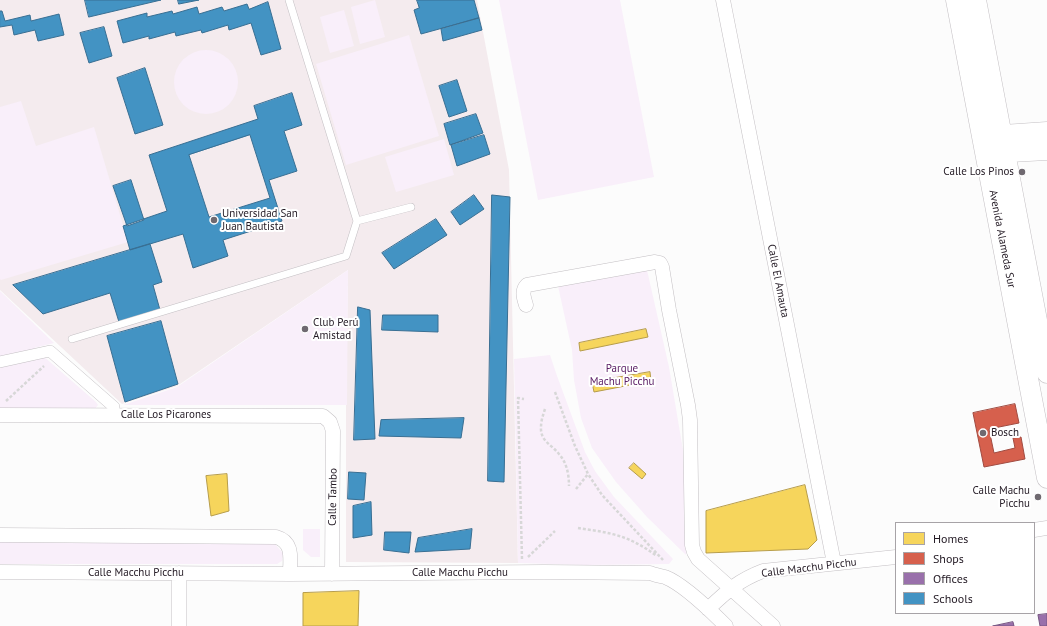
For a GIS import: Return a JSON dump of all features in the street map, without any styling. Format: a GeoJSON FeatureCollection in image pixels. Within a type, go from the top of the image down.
{"type":"FeatureCollection","features":[{"type":"Feature","properties":{"kind":"main road","name":"Avenida Alameda Sur"},"geometry":{"type":"LineString","coordinates":[[956,0],[994,144],[1047,373]]}},
{"type":"Feature","properties":{"kind":"main road","name":"Avenida Alameda Sur"},"geometry":{"type":"LineString","coordinates":[[976,0],[994,144],[1047,478]]}},
{"type":"Feature","properties":{"kind":"main road"},"geometry":{"type":"LineString","coordinates":[[994,144],[1047,132]]}},
{"type":"Feature","properties":{"kind":"main road"},"geometry":{"type":"LineString","coordinates":[[994,144],[1047,150]]}},
{"type":"Feature","properties":{"kind":"street","name":"Calle El Amauta"},"geometry":{"type":"LineString","coordinates":[[723,0],[834,563]]}},
{"type":"Feature","properties":{"kind":"street"},"geometry":{"type":"LineString","coordinates":[[526,305],[523,292],[524,287],[527,285],[655,262],[660,263],[662,267],[690,420],[692,545],[698,559],[773,626]]}},
{"type":"Feature","properties":{"kind":"street"},"geometry":{"type":"LineString","coordinates":[[0,362],[50,351],[114,407],[113,415]]}},
{"type":"Feature","properties":{"kind":"street","name":"Calle Los Picarones"},"geometry":{"type":"LineString","coordinates":[[0,414],[323,416],[330,422]]}},
{"type":"Feature","properties":{"kind":"street","name":"Calle Tambo"},"geometry":{"type":"LineString","coordinates":[[330,422],[333,431],[332,574]]}},
{"type":"Feature","properties":{"kind":"street"},"geometry":{"type":"LineString","coordinates":[[1035,530],[1047,528]]}},
{"type":"Feature","properties":{"kind":"street"},"geometry":{"type":"LineString","coordinates":[[0,534],[276,537],[287,542],[289,548],[290,574]]}},
{"type":"Feature","properties":{"kind":"street","name":"Calle Macchu Picchu"},"geometry":{"type":"LineString","coordinates":[[0,572],[179,574],[537,572],[650,573],[666,578],[683,589],[708,609],[730,588],[747,577],[763,571],[895,557]]}},
{"type":"Feature","properties":{"kind":"street"},"geometry":{"type":"LineString","coordinates":[[179,574],[179,626]]}},
{"type":"Feature","properties":{"kind":"street"},"geometry":{"type":"LineString","coordinates":[[708,609],[726,626]]}},
{"type":"Feature","properties":{"kind":"lane"},"geometry":{"type":"LineString","coordinates":[[72,339],[346,256],[358,221],[290,0]]}},
{"type":"Feature","properties":{"kind":"lane"},"geometry":{"type":"LineString","coordinates":[[358,221],[411,207]]}},
{"type":"Feature","properties":{"kind":"path"},"geometry":{"type":"LineString","coordinates":[[6,401],[56,356]]}},
{"type":"Feature","properties":{"kind":"path"},"geometry":{"type":"LineString","coordinates":[[555,392],[575,446],[588,474],[602,495],[663,560]]}},
{"type":"Feature","properties":{"kind":"path"},"geometry":{"type":"LineString","coordinates":[[524,399],[518,398],[522,560],[532,560]]}},
{"type":"Feature","properties":{"kind":"path"},"geometry":{"type":"LineString","coordinates":[[545,409],[541,427],[542,435],[546,442],[559,454],[566,467],[569,477],[569,486]]}},
{"type":"Feature","properties":{"kind":"path"},"geometry":{"type":"LineString","coordinates":[[576,489],[588,474]]}},
{"type":"Feature","properties":{"kind":"path"},"geometry":{"type":"LineString","coordinates":[[578,528],[630,539],[663,560]]}},
{"type":"Feature","properties":{"kind":"path"},"geometry":{"type":"LineString","coordinates":[[526,560],[555,531]]}},
{"type":"Feature","properties":{"kind":"path"},"geometry":{"type":"LineString","coordinates":[[655,560],[663,560]]}},
{"type":"Feature","properties":{"kind":"shaded area","name":"Universidad San Juan Bautista"},"geometry":{"type":"Polygon","coordinates":[[[0,0],[477,0],[509,170],[518,563],[346,562],[348,270],[177,386],[122,404],[0,290],[0,0]]]}},
{"type":"Feature","properties":{"kind":"green space"},"geometry":{"type":"Polygon","coordinates":[[[375,0],[385,37],[360,44],[351,7],[375,0]]]}},
{"type":"Feature","properties":{"kind":"green space"},"geometry":{"type":"Polygon","coordinates":[[[499,0],[620,0],[654,177],[538,200],[499,0]]]}},
{"type":"Feature","properties":{"kind":"green space"},"geometry":{"type":"Polygon","coordinates":[[[344,10],[354,46],[330,53],[320,17],[344,10]]]}},
{"type":"Feature","properties":{"kind":"green space"},"geometry":{"type":"Polygon","coordinates":[[[409,35],[439,136],[346,165],[316,64],[409,35]]]}},
{"type":"Feature","properties":{"kind":"green space"},"geometry":{"type":"Polygon","coordinates":[[[200,50],[212,50],[229,59],[236,70],[238,82],[236,94],[229,105],[212,114],[200,114],[188,109],[179,100],[174,88],[174,76],[179,64],[188,55],[200,50]]]}},
{"type":"Feature","properties":{"kind":"green space"},"geometry":{"type":"Polygon","coordinates":[[[21,101],[36,146],[94,127],[128,242],[1,280],[0,107],[21,101]]]}},
{"type":"Feature","properties":{"kind":"green space"},"geometry":{"type":"Polygon","coordinates":[[[444,139],[454,175],[396,192],[385,157],[444,139]]]}},
{"type":"Feature","properties":{"kind":"green space","name":"Club Perú Amistad"},"geometry":{"type":"Polygon","coordinates":[[[348,270],[347,405],[123,405],[177,387],[348,270]]]}},
{"type":"Feature","properties":{"kind":"green space","name":"Parque Machu Picchu"},"geometry":{"type":"Polygon","coordinates":[[[647,270],[669,367],[685,462],[688,542],[686,555],[647,517],[616,482],[592,448],[581,418],[574,380],[572,350],[558,286],[647,270]]]}},
{"type":"Feature","properties":{"kind":"green space"},"geometry":{"type":"Polygon","coordinates":[[[0,291],[54,343],[34,348],[96,402],[98,405],[95,409],[0,408],[0,291]]]}},
{"type":"Feature","properties":{"kind":"green space","name":"Parque Machu Picchu"},"geometry":{"type":"Polygon","coordinates":[[[550,355],[585,452],[595,471],[614,497],[673,559],[669,564],[586,565],[518,563],[514,359],[550,355]]]}},
{"type":"Feature","properties":{"kind":"green space"},"geometry":{"type":"Polygon","coordinates":[[[303,529],[320,529],[320,557],[311,557],[303,550],[303,529]]]}},
{"type":"Feature","properties":{"kind":"green space"},"geometry":{"type":"Polygon","coordinates":[[[0,540],[273,542],[283,553],[282,561],[277,564],[0,564],[0,540]]]}},
{"type":"Feature","properties":{"kind":"building: Homes"},"geometry":{"type":"Polygon","coordinates":[[[646,329],[648,337],[580,351],[579,343],[646,329]]]}},
{"type":"Feature","properties":{"kind":"building: Homes"},"geometry":{"type":"Polygon","coordinates":[[[650,372],[651,381],[594,392],[592,382],[650,372]]]}},
{"type":"Feature","properties":{"kind":"building: Homes"},"geometry":{"type":"Polygon","coordinates":[[[634,463],[646,474],[642,479],[629,468],[634,463]]]}},
{"type":"Feature","properties":{"kind":"building: Homes"},"geometry":{"type":"Polygon","coordinates":[[[227,474],[229,511],[211,516],[206,476],[227,474]]]}},
{"type":"Feature","properties":{"kind":"building: Homes"},"geometry":{"type":"Polygon","coordinates":[[[805,485],[817,540],[808,549],[706,553],[706,511],[805,485]]]}},
{"type":"Feature","properties":{"kind":"building: Homes"},"geometry":{"type":"Polygon","coordinates":[[[359,591],[358,626],[303,626],[303,593],[359,591]]]}},
{"type":"Feature","properties":{"kind":"building: Shops","name":"Bosch"},"geometry":{"type":"Polygon","coordinates":[[[1015,404],[1019,423],[989,429],[994,453],[1015,448],[1013,438],[1021,437],[1025,459],[984,467],[973,413],[1015,404]]]}},
{"type":"Feature","properties":{"kind":"building: Offices"},"geometry":{"type":"Polygon","coordinates":[[[1047,614],[1047,626],[1040,626],[1038,615],[1047,614]]]}},
{"type":"Feature","properties":{"kind":"building: Offices"},"geometry":{"type":"Polygon","coordinates":[[[1013,622],[1014,626],[993,626],[1013,622]]]}},
{"type":"Feature","properties":{"kind":"building: Schools"},"geometry":{"type":"Polygon","coordinates":[[[85,0],[161,0],[89,17],[85,0]]]}},
{"type":"Feature","properties":{"kind":"building: Schools"},"geometry":{"type":"Polygon","coordinates":[[[178,0],[199,0],[179,4],[178,0]]]}},
{"type":"Feature","properties":{"kind":"building: Schools"},"geometry":{"type":"Polygon","coordinates":[[[417,0],[474,0],[479,18],[421,34],[414,10],[419,8],[417,0]]]}},
{"type":"Feature","properties":{"kind":"building: Schools"},"geometry":{"type":"Polygon","coordinates":[[[268,2],[281,49],[261,55],[251,23],[229,30],[228,25],[202,33],[201,30],[176,36],[175,32],[149,39],[149,36],[123,43],[117,21],[147,13],[147,17],[172,11],[173,14],[197,7],[199,14],[222,7],[224,11],[247,4],[249,9],[268,2]]]}},
{"type":"Feature","properties":{"kind":"building: Schools"},"geometry":{"type":"Polygon","coordinates":[[[0,11],[2,11],[5,21],[30,15],[31,21],[59,14],[64,35],[38,41],[35,30],[14,35],[12,25],[0,27],[0,11]]]}},
{"type":"Feature","properties":{"kind":"building: Schools"},"geometry":{"type":"Polygon","coordinates":[[[479,18],[482,30],[443,41],[441,29],[479,18]]]}},
{"type":"Feature","properties":{"kind":"building: Schools"},"geometry":{"type":"Polygon","coordinates":[[[104,27],[112,56],[89,63],[80,33],[104,27]]]}},
{"type":"Feature","properties":{"kind":"building: Schools"},"geometry":{"type":"Polygon","coordinates":[[[145,68],[163,125],[135,134],[117,78],[145,68]]]}},
{"type":"Feature","properties":{"kind":"building: Schools"},"geometry":{"type":"Polygon","coordinates":[[[457,80],[467,111],[449,117],[439,86],[457,80]]]}},
{"type":"Feature","properties":{"kind":"building: Schools"},"geometry":{"type":"Polygon","coordinates":[[[292,93],[302,125],[284,131],[297,171],[269,180],[282,221],[223,240],[228,256],[193,268],[183,234],[130,250],[123,226],[167,211],[149,155],[258,119],[254,106],[292,93]],[[250,135],[189,155],[209,217],[270,198],[250,135]]]}},
{"type":"Feature","properties":{"kind":"building: Schools"},"geometry":{"type":"Polygon","coordinates":[[[476,114],[483,133],[450,145],[444,124],[476,114]]]}},
{"type":"Feature","properties":{"kind":"building: Schools"},"geometry":{"type":"Polygon","coordinates":[[[484,135],[490,154],[457,166],[451,145],[484,135]]]}},
{"type":"Feature","properties":{"kind":"building: Schools"},"geometry":{"type":"Polygon","coordinates":[[[131,180],[144,220],[127,226],[113,186],[131,180]]]}},
{"type":"Feature","properties":{"kind":"building: Schools"},"geometry":{"type":"Polygon","coordinates":[[[474,195],[484,209],[460,225],[451,212],[474,195]]]}},
{"type":"Feature","properties":{"kind":"building: Schools"},"geometry":{"type":"Polygon","coordinates":[[[492,195],[510,197],[504,482],[488,481],[492,195]]]}},
{"type":"Feature","properties":{"kind":"building: Schools"},"geometry":{"type":"Polygon","coordinates":[[[436,219],[447,235],[394,269],[382,253],[436,219]]]}},
{"type":"Feature","properties":{"kind":"building: Schools"},"geometry":{"type":"Polygon","coordinates":[[[150,244],[162,282],[153,285],[160,310],[119,322],[110,293],[43,314],[13,285],[150,244]]]}},
{"type":"Feature","properties":{"kind":"building: Schools"},"geometry":{"type":"Polygon","coordinates":[[[358,307],[370,310],[375,439],[354,440],[358,307]]]}},
{"type":"Feature","properties":{"kind":"building: Schools"},"geometry":{"type":"Polygon","coordinates":[[[383,315],[438,315],[438,332],[382,330],[383,315]]]}},
{"type":"Feature","properties":{"kind":"building: Schools"},"geometry":{"type":"Polygon","coordinates":[[[161,321],[178,384],[125,402],[107,336],[161,321]]]}},
{"type":"Feature","properties":{"kind":"building: Schools"},"geometry":{"type":"Polygon","coordinates":[[[464,418],[461,438],[379,436],[381,420],[464,418]]]}},
{"type":"Feature","properties":{"kind":"building: Schools"},"geometry":{"type":"Polygon","coordinates":[[[349,472],[366,473],[364,500],[348,499],[349,472]]]}},
{"type":"Feature","properties":{"kind":"building: Schools"},"geometry":{"type":"Polygon","coordinates":[[[371,502],[372,535],[353,538],[353,506],[371,502]]]}},
{"type":"Feature","properties":{"kind":"building: Schools"},"geometry":{"type":"Polygon","coordinates":[[[472,529],[470,549],[415,552],[418,538],[472,529]]]}},
{"type":"Feature","properties":{"kind":"building: Schools"},"geometry":{"type":"Polygon","coordinates":[[[385,532],[411,532],[409,553],[384,550],[385,532]]]}},
{"type":"Feature","properties":{"kind":"place","name":"Calle Los Pinos"},"geometry":{"type":"Point","coordinates":[1022,172]}},
{"type":"Feature","properties":{"kind":"place","name":"Universidad San Juan Bautista"},"geometry":{"type":"Point","coordinates":[214,220]}},
{"type":"Feature","properties":{"kind":"place","name":"Club Perú Amistad"},"geometry":{"type":"Point","coordinates":[305,329]}},
{"type":"Feature","properties":{"kind":"place","name":"Bosch"},"geometry":{"type":"Point","coordinates":[983,433]}},
{"type":"Feature","properties":{"kind":"place","name":"Calle Machu Picchu"},"geometry":{"type":"Point","coordinates":[1038,497]}}]}
